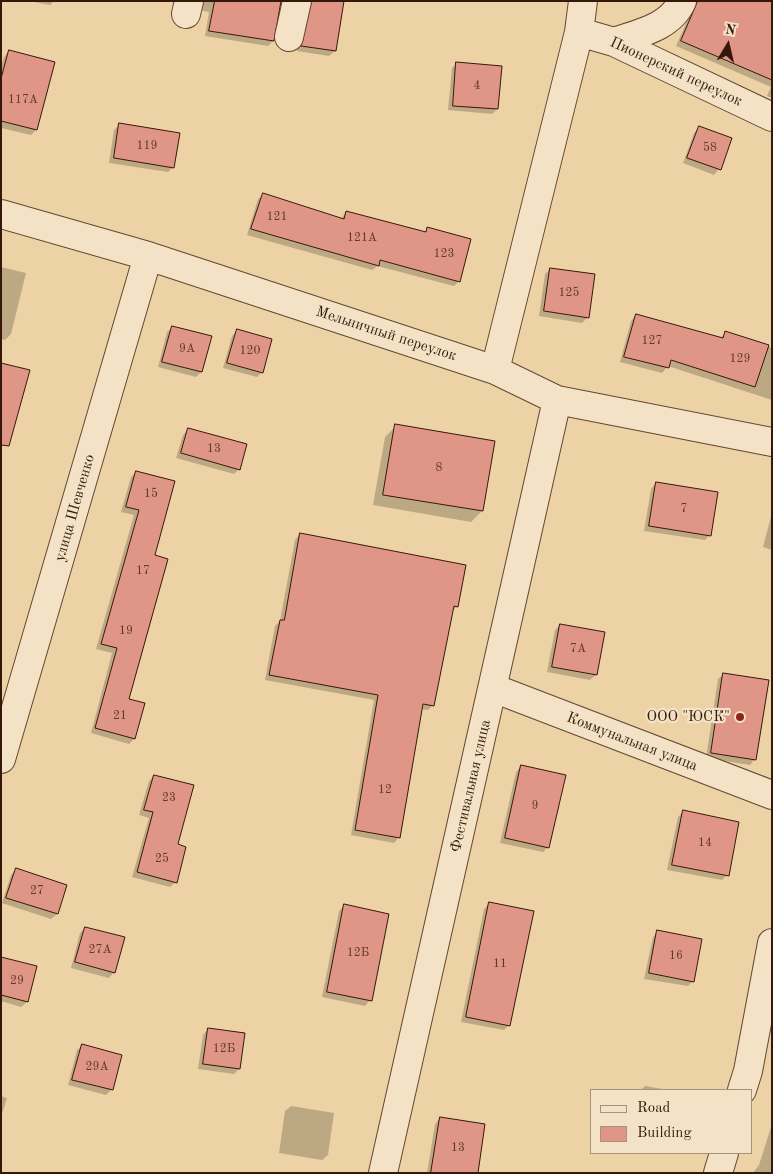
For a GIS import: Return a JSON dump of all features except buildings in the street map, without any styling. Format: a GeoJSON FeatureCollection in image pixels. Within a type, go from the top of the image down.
{"type":"FeatureCollection","features":[{"type":"Feature","properties":{"kind":"street"},"geometry":{"type":"LineString","coordinates":[[289,37],[297,1]]}},
{"type":"Feature","properties":{"kind":"street"},"geometry":{"type":"LineString","coordinates":[[495,370],[579,32],[584,1]]}},
{"type":"Feature","properties":{"kind":"street"},"geometry":{"type":"LineString","coordinates":[[614,42],[658,26],[677,14],[682,1]]}},
{"type":"Feature","properties":{"kind":"street","name":"Пионерский переулок"},"geometry":{"type":"LineString","coordinates":[[579,32],[614,42],[772,117]]}},
{"type":"Feature","properties":{"kind":"street","name":"Мельничный переулок"},"geometry":{"type":"LineString","coordinates":[[1,214],[148,256],[495,370],[557,400],[772,442]]}},
{"type":"Feature","properties":{"kind":"street","name":"улица Шевченко"},"geometry":{"type":"LineString","coordinates":[[1,760],[148,256]]}},
{"type":"Feature","properties":{"kind":"street","name":"Фестивальная улица"},"geometry":{"type":"LineString","coordinates":[[384,1173],[557,400]]}},
{"type":"Feature","properties":{"kind":"street","name":"Коммунальная улица"},"geometry":{"type":"LineString","coordinates":[[493,688],[772,795]]}},
{"type":"Feature","properties":{"kind":"street"},"geometry":{"type":"LineString","coordinates":[[742,1089],[748,1071],[772,943]]}},
{"type":"Feature","properties":{"kind":"street"},"geometry":{"type":"LineString","coordinates":[[718,1173],[724,1154]]}},
{"type":"Feature","properties":{"kind":"place","name":"ООО \"ЮСК\""},"geometry":{"type":"Point","coordinates":[740,717]}}]}
